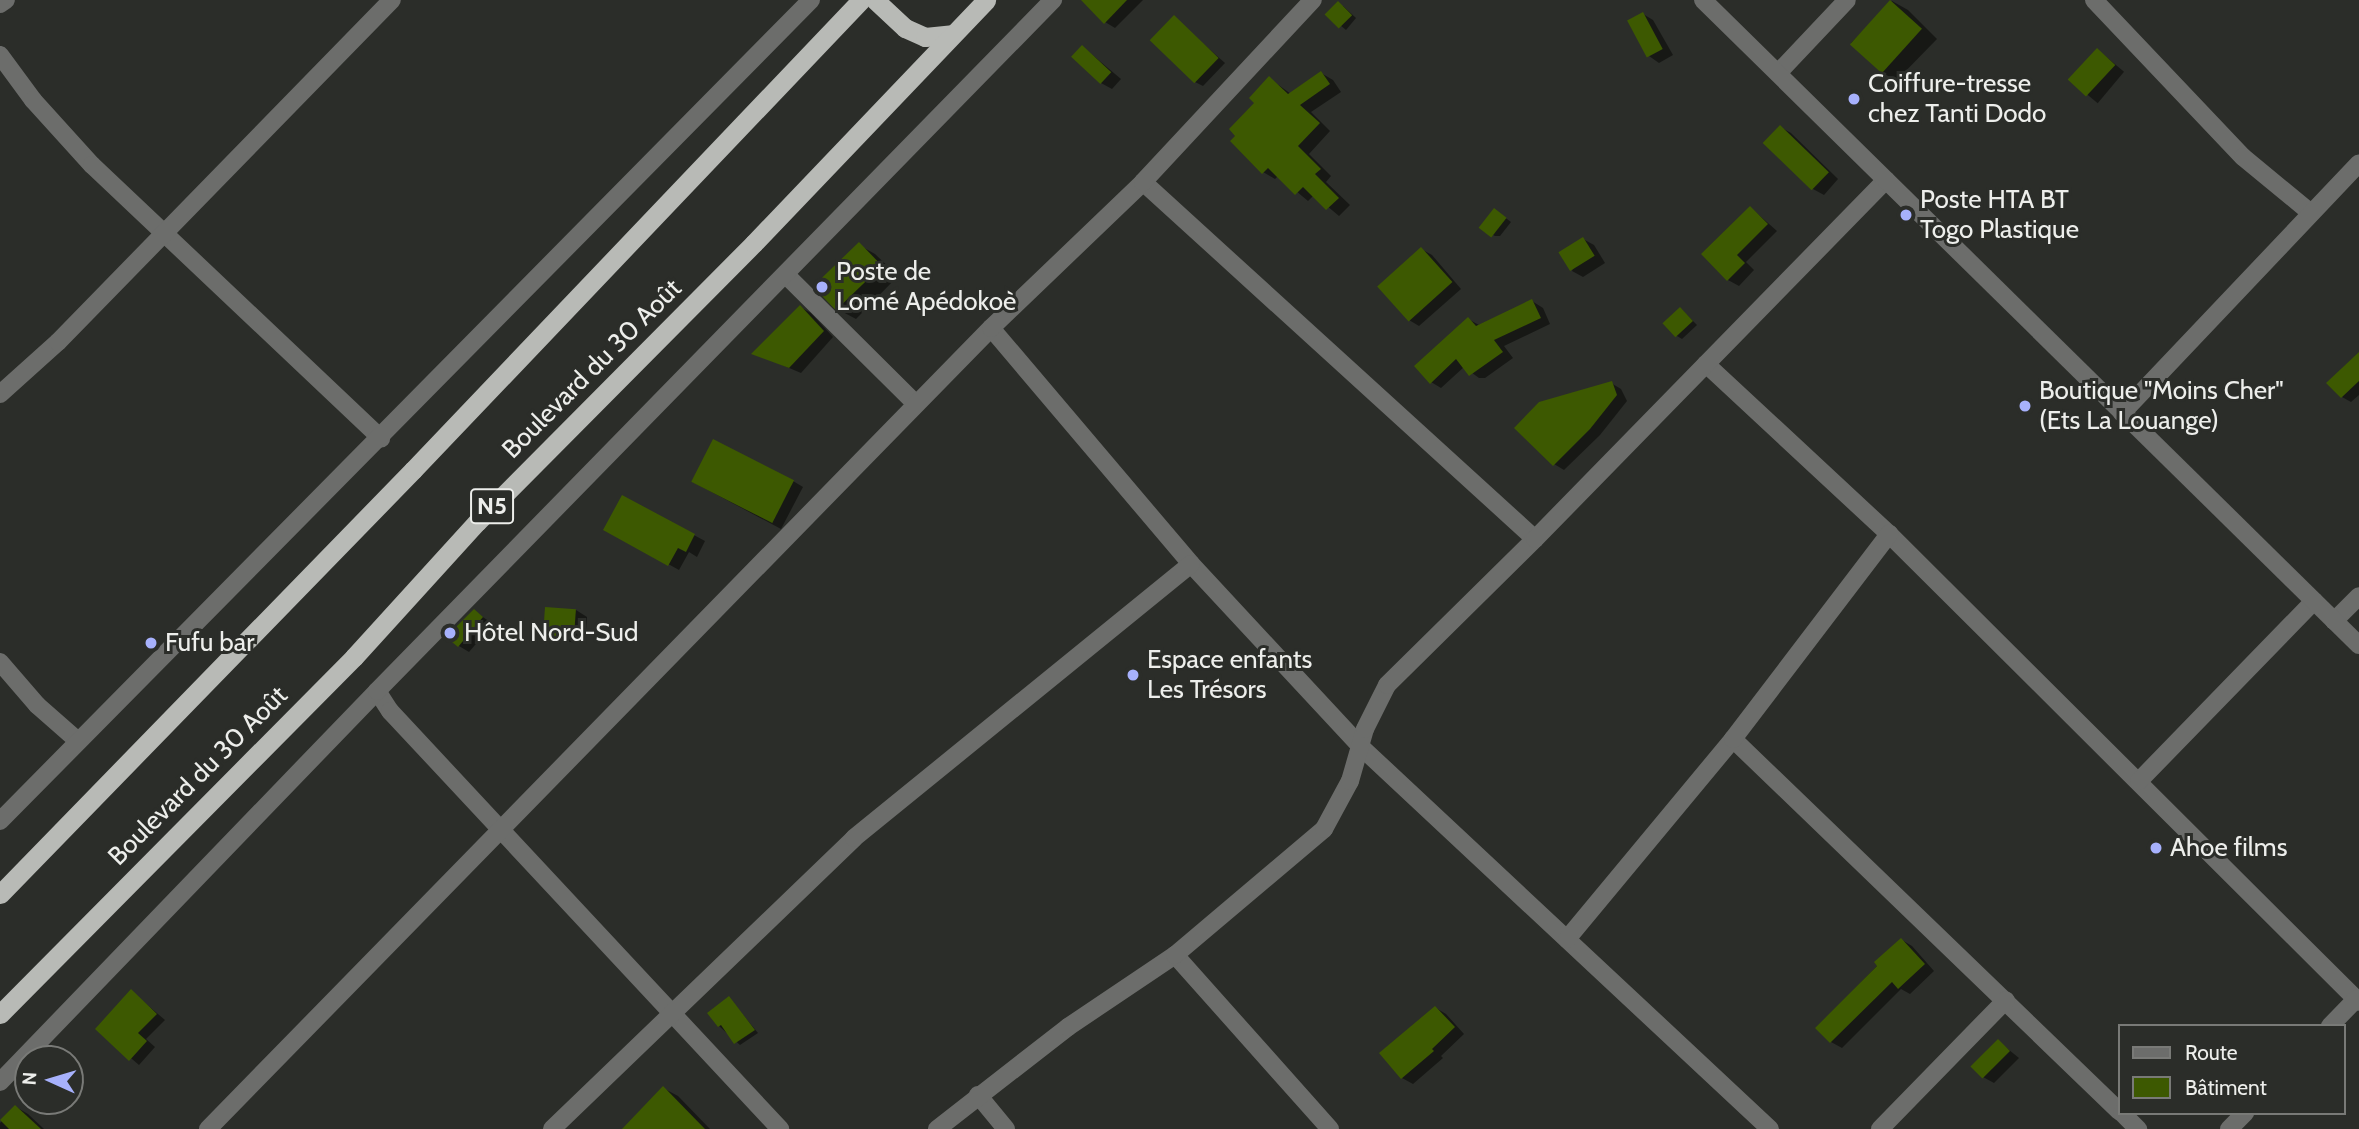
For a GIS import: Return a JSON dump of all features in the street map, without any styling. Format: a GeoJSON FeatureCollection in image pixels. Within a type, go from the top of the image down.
{"type":"FeatureCollection","features":[{"type":"Feature","properties":{"kind":"highway"},"geometry":{"type":"LineString","coordinates":[[0,894],[413,470],[861,0]]}},
{"type":"Feature","properties":{"kind":"highway"},"geometry":{"type":"LineString","coordinates":[[875,0],[905,28],[925,37],[951,34]]}},
{"type":"Feature","properties":{"kind":"highway","name":"Boulevard du 30 Août"},"geometry":{"type":"LineString","coordinates":[[0,1014],[354,657],[477,522],[754,243],[983,2]]}},
{"type":"Feature","properties":{"kind":"street"},"geometry":{"type":"LineString","coordinates":[[0,4],[6,0]]}},
{"type":"Feature","properties":{"kind":"street"},"geometry":{"type":"LineString","coordinates":[[0,394],[58,342],[392,0]]}},
{"type":"Feature","properties":{"kind":"street"},"geometry":{"type":"LineString","coordinates":[[0,821],[77,740],[381,438],[811,0]]}},
{"type":"Feature","properties":{"kind":"street"},"geometry":{"type":"LineString","coordinates":[[0,1082],[377,691],[1053,0]]}},
{"type":"Feature","properties":{"kind":"street"},"geometry":{"type":"LineString","coordinates":[[208,1129],[991,328],[1143,182],[1313,0]]}},
{"type":"Feature","properties":{"kind":"street"},"geometry":{"type":"LineString","coordinates":[[1703,0],[2359,645]]}},
{"type":"Feature","properties":{"kind":"street"},"geometry":{"type":"LineString","coordinates":[[1778,73],[1847,0]]}},
{"type":"Feature","properties":{"kind":"street"},"geometry":{"type":"LineString","coordinates":[[2104,4],[2243,157],[2311,213]]}},
{"type":"Feature","properties":{"kind":"street"},"geometry":{"type":"LineString","coordinates":[[0,55],[33,100],[92,165],[381,438]]}},
{"type":"Feature","properties":{"kind":"street"},"geometry":{"type":"LineString","coordinates":[[2122,412],[2359,163]]}},
{"type":"Feature","properties":{"kind":"street"},"geometry":{"type":"LineString","coordinates":[[937,1129],[1068,1027],[1175,955],[1324,829],[1350,781],[1373,708],[1387,685],[1535,539],[1886,180]]}},
{"type":"Feature","properties":{"kind":"street"},"geometry":{"type":"LineString","coordinates":[[1143,182],[1535,539]]}},
{"type":"Feature","properties":{"kind":"street"},"geometry":{"type":"LineString","coordinates":[[786,275],[916,404]]}},
{"type":"Feature","properties":{"kind":"street"},"geometry":{"type":"LineString","coordinates":[[991,328],[1191,564],[1360,746],[1770,1129]]}},
{"type":"Feature","properties":{"kind":"street"},"geometry":{"type":"LineString","coordinates":[[1706,363],[1889,534],[2358,1000],[2332,1024]]}},
{"type":"Feature","properties":{"kind":"street"},"geometry":{"type":"LineString","coordinates":[[1567,939],[1733,738],[1889,534]]}},
{"type":"Feature","properties":{"kind":"street"},"geometry":{"type":"LineString","coordinates":[[552,1129],[854,838],[1191,564]]}},
{"type":"Feature","properties":{"kind":"street"},"geometry":{"type":"LineString","coordinates":[[2334,621],[2359,596]]}},
{"type":"Feature","properties":{"kind":"street"},"geometry":{"type":"LineString","coordinates":[[2139,781],[2314,600]]}},
{"type":"Feature","properties":{"kind":"street"},"geometry":{"type":"LineString","coordinates":[[0,662],[37,705],[77,740]]}},
{"type":"Feature","properties":{"kind":"street"},"geometry":{"type":"LineString","coordinates":[[377,691],[390,710],[499,830],[780,1129]]}},
{"type":"Feature","properties":{"kind":"street"},"geometry":{"type":"LineString","coordinates":[[1733,738],[2118,1110]]}},
{"type":"Feature","properties":{"kind":"street"},"geometry":{"type":"LineString","coordinates":[[1175,955],[1330,1129]]}},
{"type":"Feature","properties":{"kind":"street"},"geometry":{"type":"LineString","coordinates":[[1880,1129],[2006,1000]]}},
{"type":"Feature","properties":{"kind":"street"},"geometry":{"type":"LineString","coordinates":[[978,1095],[1006,1129]]}},
{"type":"Feature","properties":{"kind":"street"},"geometry":{"type":"LineString","coordinates":[[2123,1115],[2138,1129]]}},
{"type":"Feature","properties":{"kind":"street"},"geometry":{"type":"LineString","coordinates":[[2230,1129],[2243,1115]]}},
{"type":"Feature","properties":{"kind":"building"},"geometry":{"type":"Polygon","coordinates":[[[1081,0],[1127,0],[1104,24],[1081,0]]]}},
{"type":"Feature","properties":{"kind":"building"},"geometry":{"type":"Polygon","coordinates":[[[1890,0],[1922,29],[1882,73],[1850,45],[1890,0]]]}},
{"type":"Feature","properties":{"kind":"building"},"geometry":{"type":"Polygon","coordinates":[[[1338,1],[1352,15],[1339,29],[1325,14],[1338,1]]]}},
{"type":"Feature","properties":{"kind":"building"},"geometry":{"type":"Polygon","coordinates":[[[1643,12],[1663,49],[1647,58],[1627,20],[1643,12]]]}},
{"type":"Feature","properties":{"kind":"building"},"geometry":{"type":"Polygon","coordinates":[[[1174,15],[1219,58],[1194,83],[1150,40],[1174,15]]]}},
{"type":"Feature","properties":{"kind":"building"},"geometry":{"type":"Polygon","coordinates":[[[1082,45],[1111,72],[1100,84],[1071,57],[1082,45]]]}},
{"type":"Feature","properties":{"kind":"building"},"geometry":{"type":"Polygon","coordinates":[[[2097,48],[2115,65],[2086,96],[2068,79],[2097,48]]]}},
{"type":"Feature","properties":{"kind":"building"},"geometry":{"type":"Polygon","coordinates":[[[1321,71],[1330,84],[1300,105],[1320,123],[1298,146],[1321,169],[1315,174],[1339,198],[1326,210],[1303,187],[1295,195],[1268,168],[1262,174],[1230,141],[1235,136],[1229,129],[1254,103],[1249,98],[1269,76],[1288,94],[1321,71]]]}},
{"type":"Feature","properties":{"kind":"building"},"geometry":{"type":"Polygon","coordinates":[[[1780,125],[1829,172],[1812,190],[1763,143],[1780,125]]]}},
{"type":"Feature","properties":{"kind":"building"},"geometry":{"type":"Polygon","coordinates":[[[1750,206],[1768,224],[1737,255],[1745,263],[1727,281],[1701,254],[1750,206]]]}},
{"type":"Feature","properties":{"kind":"building"},"geometry":{"type":"Polygon","coordinates":[[[1494,208],[1507,218],[1491,238],[1479,228],[1494,208]]]}},
{"type":"Feature","properties":{"kind":"building"},"geometry":{"type":"Polygon","coordinates":[[[1583,237],[1595,256],[1570,271],[1558,252],[1583,237]]]}},
{"type":"Feature","properties":{"kind":"building"},"geometry":{"type":"Polygon","coordinates":[[[859,242],[882,266],[836,310],[813,286],[859,242]]]}},
{"type":"Feature","properties":{"kind":"building"},"geometry":{"type":"Polygon","coordinates":[[[1421,247],[1452,282],[1409,321],[1377,286],[1421,247]]]}},
{"type":"Feature","properties":{"kind":"building"},"geometry":{"type":"Polygon","coordinates":[[[1532,299],[1541,318],[1494,340],[1503,352],[1469,376],[1456,359],[1430,384],[1414,366],[1468,317],[1476,326],[1532,299]]]}},
{"type":"Feature","properties":{"kind":"building"},"geometry":{"type":"Polygon","coordinates":[[[800,305],[824,331],[789,368],[751,354],[800,305]]]}},
{"type":"Feature","properties":{"kind":"building"},"geometry":{"type":"Polygon","coordinates":[[[1680,307],[1693,321],[1675,337],[1662,323],[1680,307]]]}},
{"type":"Feature","properties":{"kind":"building"},"geometry":{"type":"Polygon","coordinates":[[[2359,352],[2359,381],[2341,398],[2326,383],[2359,352]]]}},
{"type":"Feature","properties":{"kind":"building"},"geometry":{"type":"Polygon","coordinates":[[[1612,381],[1617,395],[1590,429],[1553,466],[1514,428],[1539,402],[1612,381]]]}},
{"type":"Feature","properties":{"kind":"building"},"geometry":{"type":"Polygon","coordinates":[[[713,439],[794,480],[772,523],[691,482],[713,439]]]}},
{"type":"Feature","properties":{"kind":"building"},"geometry":{"type":"Polygon","coordinates":[[[622,495],[695,534],[686,552],[678,548],[668,566],[603,530],[622,495]]]}},
{"type":"Feature","properties":{"kind":"building"},"geometry":{"type":"Polygon","coordinates":[[[545,607],[576,609],[574,638],[543,636],[545,607]]]}},
{"type":"Feature","properties":{"kind":"building"},"geometry":{"type":"Polygon","coordinates":[[[474,609],[483,617],[458,647],[446,637],[474,609]]]}},
{"type":"Feature","properties":{"kind":"building"},"geometry":{"type":"Polygon","coordinates":[[[1901,938],[1925,964],[1898,989],[1892,982],[1830,1043],[1815,1028],[1877,966],[1874,962],[1901,938]]]}},
{"type":"Feature","properties":{"kind":"building"},"geometry":{"type":"Polygon","coordinates":[[[131,989],[157,1014],[138,1033],[147,1041],[129,1061],[95,1029],[131,989]]]}},
{"type":"Feature","properties":{"kind":"building"},"geometry":{"type":"Polygon","coordinates":[[[729,996],[755,1030],[734,1044],[721,1025],[718,1027],[707,1013],[729,996]]]}},
{"type":"Feature","properties":{"kind":"building"},"geometry":{"type":"Polygon","coordinates":[[[1435,1006],[1455,1027],[1432,1049],[1434,1051],[1401,1079],[1379,1053],[1435,1006]]]}},
{"type":"Feature","properties":{"kind":"building"},"geometry":{"type":"Polygon","coordinates":[[[1998,1039],[2010,1051],[1982,1079],[1970,1067],[1998,1039]]]}},
{"type":"Feature","properties":{"kind":"building"},"geometry":{"type":"Polygon","coordinates":[[[663,1086],[705,1129],[622,1129],[663,1086]]]}},
{"type":"Feature","properties":{"kind":"building"},"geometry":{"type":"Polygon","coordinates":[[[14,1106],[14,1115],[26,1115],[41,1129],[9,1129],[0,1120],[14,1106]]]}},
{"type":"Feature","properties":{"kind":"place","name":"Coiffure-tresse chez Tanti Dodo"},"geometry":{"type":"Point","coordinates":[1854,99]}},
{"type":"Feature","properties":{"kind":"place","name":"Poste HTA BT Togo Plastique"},"geometry":{"type":"Point","coordinates":[1906,215]}},
{"type":"Feature","properties":{"kind":"place","name":"Poste de Lomé Apédokoè"},"geometry":{"type":"Point","coordinates":[822,287]}},
{"type":"Feature","properties":{"kind":"place","name":"Boutique \"Moins Cher\" (Ets La Louange)"},"geometry":{"type":"Point","coordinates":[2025,406]}},
{"type":"Feature","properties":{"kind":"place","name":"Hôtel Nord-Sud"},"geometry":{"type":"Point","coordinates":[450,633]}},
{"type":"Feature","properties":{"kind":"place","name":"Fufu bar"},"geometry":{"type":"Point","coordinates":[151,643]}},
{"type":"Feature","properties":{"kind":"place","name":"Espace enfants Les Trésors"},"geometry":{"type":"Point","coordinates":[1133,675]}},
{"type":"Feature","properties":{"kind":"place","name":"Ahoe films"},"geometry":{"type":"Point","coordinates":[2156,848]}}]}
